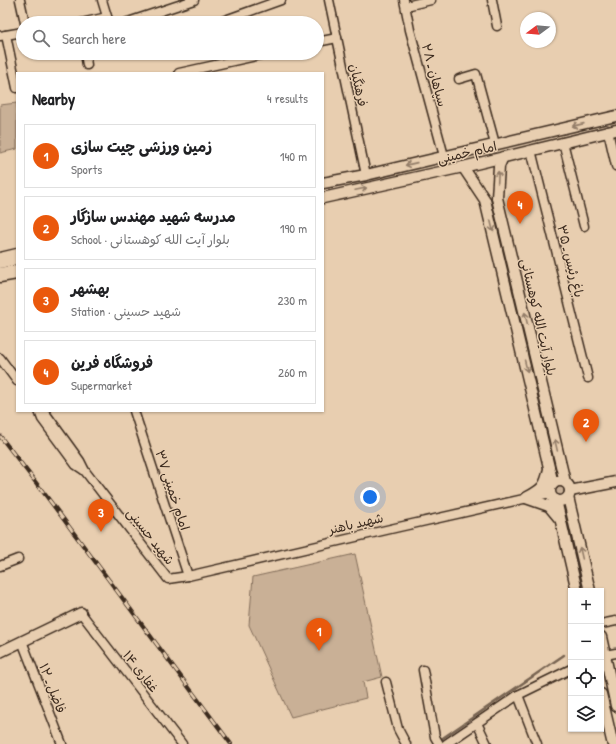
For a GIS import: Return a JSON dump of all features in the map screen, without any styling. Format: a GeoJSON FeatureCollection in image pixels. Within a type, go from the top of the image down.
{"type":"FeatureCollection","features":[{"type":"Feature","properties":{"kind":"main road","name":"امام خمینی"},"geometry":{"type":"LineString","coordinates":[[324,183],[366,175],[616,116]]}},
{"type":"Feature","properties":{"kind":"main road","name":"امام خمینی"},"geometry":{"type":"LineString","coordinates":[[324,198],[463,167],[612,130]]}},
{"type":"Feature","properties":{"kind":"main road","name":"بلوار آیت الله کوهستانی"},"geometry":{"type":"LineString","coordinates":[[503,157],[499,166],[497,198],[568,490],[572,517],[589,588]]}},
{"type":"Feature","properties":{"kind":"main road","name":"بلوار آیت الله کوهستانی"},"geometry":{"type":"LineString","coordinates":[[463,167],[485,200],[550,468],[553,492],[576,588]]}},
{"type":"Feature","properties":{"kind":"main road"},"geometry":{"type":"LineString","coordinates":[[485,200],[486,195],[490,193],[495,194],[497,198]]}},
{"type":"Feature","properties":{"kind":"main road"},"geometry":{"type":"LineString","coordinates":[[0,263],[16,259]]}},
{"type":"Feature","properties":{"kind":"main road"},"geometry":{"type":"LineString","coordinates":[[0,273],[16,270]]}},
{"type":"Feature","properties":{"kind":"main road"},"geometry":{"type":"LineString","coordinates":[[526,498],[540,491],[546,481],[550,468]]}},
{"type":"Feature","properties":{"kind":"main road"},"geometry":{"type":"LineString","coordinates":[[568,490],[562,501],[553,492],[559,482],[568,490],[616,482]]}},
{"type":"Feature","properties":{"kind":"main road"},"geometry":{"type":"LineString","coordinates":[[572,517],[575,502],[580,494],[587,488]]}},
{"type":"Feature","properties":{"kind":"main road"},"geometry":{"type":"LineString","coordinates":[[526,498],[549,506],[560,520]]}},
{"type":"Feature","properties":{"kind":"main road"},"geometry":{"type":"LineString","coordinates":[[0,652],[81,613]]}},
{"type":"Feature","properties":{"kind":"main road"},"geometry":{"type":"LineString","coordinates":[[604,650],[616,706]]}},
{"type":"Feature","properties":{"kind":"main road"},"geometry":{"type":"LineString","coordinates":[[602,696],[614,743]]}},
{"type":"Feature","properties":{"kind":"street"},"geometry":{"type":"LineString","coordinates":[[20,0],[23,16]]}},
{"type":"Feature","properties":{"kind":"street"},"geometry":{"type":"LineString","coordinates":[[102,0],[107,16]]}},
{"type":"Feature","properties":{"kind":"street"},"geometry":{"type":"LineString","coordinates":[[147,16],[194,0]]}},
{"type":"Feature","properties":{"kind":"street"},"geometry":{"type":"LineString","coordinates":[[236,16],[281,0]]}},
{"type":"Feature","properties":{"kind":"street","name":"فرهنگیان"},"geometry":{"type":"LineString","coordinates":[[329,0],[366,175]]}},
{"type":"Feature","properties":{"kind":"street"},"geometry":{"type":"LineString","coordinates":[[405,3],[431,0]]}},
{"type":"Feature","properties":{"kind":"street"},"geometry":{"type":"LineString","coordinates":[[492,0],[497,26]]}},
{"type":"Feature","properties":{"kind":"street","name":"سپاهان ـ ۲۸"},"geometry":{"type":"LineString","coordinates":[[405,3],[410,30],[444,156]]}},
{"type":"Feature","properties":{"kind":"street"},"geometry":{"type":"LineString","coordinates":[[16,33],[3,35],[16,84]]}},
{"type":"Feature","properties":{"kind":"street"},"geometry":{"type":"LineString","coordinates":[[324,41],[337,38]]}},
{"type":"Feature","properties":{"kind":"street"},"geometry":{"type":"LineString","coordinates":[[86,60],[87,65]]}},
{"type":"Feature","properties":{"kind":"street"},"geometry":{"type":"LineString","coordinates":[[184,72],[238,60]]}},
{"type":"Feature","properties":{"kind":"street"},"geometry":{"type":"LineString","coordinates":[[459,78],[476,74],[494,144]]}},
{"type":"Feature","properties":{"kind":"street"},"geometry":{"type":"LineString","coordinates":[[612,130],[616,166]]}},
{"type":"Feature","properties":{"kind":"street"},"geometry":{"type":"LineString","coordinates":[[563,142],[584,226]]}},
{"type":"Feature","properties":{"kind":"street","name":"باغ رئیس ـ ۳۵"},"geometry":{"type":"LineString","coordinates":[[531,150],[588,378]]}},
{"type":"Feature","properties":{"kind":"street"},"geometry":{"type":"LineString","coordinates":[[0,257],[16,253]]}},
{"type":"Feature","properties":{"kind":"street"},"geometry":{"type":"LineString","coordinates":[[0,278],[16,275]]}},
{"type":"Feature","properties":{"kind":"street"},"geometry":{"type":"LineString","coordinates":[[0,358],[16,380]]}},
{"type":"Feature","properties":{"kind":"street","name":"شهید حسینی"},"geometry":{"type":"LineString","coordinates":[[40,412],[42,419],[76,465],[85,471],[168,579]]}},
{"type":"Feature","properties":{"kind":"street","name":"امام خمینی ۳۷"},"geometry":{"type":"LineString","coordinates":[[134,412],[188,576]]}},
{"type":"Feature","properties":{"kind":"street","name":"شهید باهنر"},"geometry":{"type":"LineString","coordinates":[[168,579],[188,576],[553,492]]}},
{"type":"Feature","properties":{"kind":"street"},"geometry":{"type":"LineString","coordinates":[[0,566],[18,558]]}},
{"type":"Feature","properties":{"kind":"street","name":"غفاری ۱۴"},"geometry":{"type":"LineString","coordinates":[[81,613],[182,744]]}},
{"type":"Feature","properties":{"kind":"street"},"geometry":{"type":"LineString","coordinates":[[604,623],[616,621]]}},
{"type":"Feature","properties":{"kind":"street","name":"فاضل ـ ۱۲"},"geometry":{"type":"LineString","coordinates":[[22,641],[62,744]]}},
{"type":"Feature","properties":{"kind":"street"},"geometry":{"type":"LineString","coordinates":[[605,655],[616,653]]}},
{"type":"Feature","properties":{"kind":"street"},"geometry":{"type":"LineString","coordinates":[[423,670],[437,741]]}},
{"type":"Feature","properties":{"kind":"street"},"geometry":{"type":"LineString","coordinates":[[446,744],[518,695],[568,670]]}},
{"type":"Feature","properties":{"kind":"street"},"geometry":{"type":"LineString","coordinates":[[386,682],[398,729],[406,744]]}},
{"type":"Feature","properties":{"kind":"street"},"geometry":{"type":"LineString","coordinates":[[518,695],[536,744]]}},
{"type":"Feature","properties":{"kind":"street"},"geometry":{"type":"LineString","coordinates":[[477,723],[487,744]]}},
{"type":"Feature","properties":{"kind":"shaded area"},"geometry":{"type":"Polygon","coordinates":[[[16,103],[16,149],[0,153],[0,105],[16,103]]]}},
{"type":"Feature","properties":{"kind":"shaded area"},"geometry":{"type":"Polygon","coordinates":[[[559,485],[563,487],[565,491],[563,495],[559,497],[555,495],[553,491],[555,487],[559,485]]]}},
{"type":"Feature","properties":{"kind":"shaded area"},"geometry":{"type":"Polygon","coordinates":[[[355,554],[382,677],[363,682],[366,698],[291,717],[249,625],[253,577],[355,554]]]}},
{"type":"Feature","properties":{"kind":"waterway"},"geometry":{"type":"LineString","coordinates":[[434,744],[564,655]]}},
{"type":"Feature","properties":{"kind":"railway"},"geometry":{"type":"LineString","coordinates":[[0,436],[231,744]]}},
{"type":"Feature","properties":{"kind":"place","name":"فروشگاه فرین"},"geometry":{"type":"Point","coordinates":[520,224]}},
{"type":"Feature","properties":{"kind":"place","name":"مدرسه شهید مهندس سازگار"},"geometry":{"type":"Point","coordinates":[586,442]}},
{"type":"Feature","properties":{"kind":"place","name":"بهشهر"},"geometry":{"type":"Point","coordinates":[101,532]}},
{"type":"Feature","properties":{"kind":"place","name":"زمین ورزشی چیت سازی"},"geometry":{"type":"Point","coordinates":[319,651]}}]}
